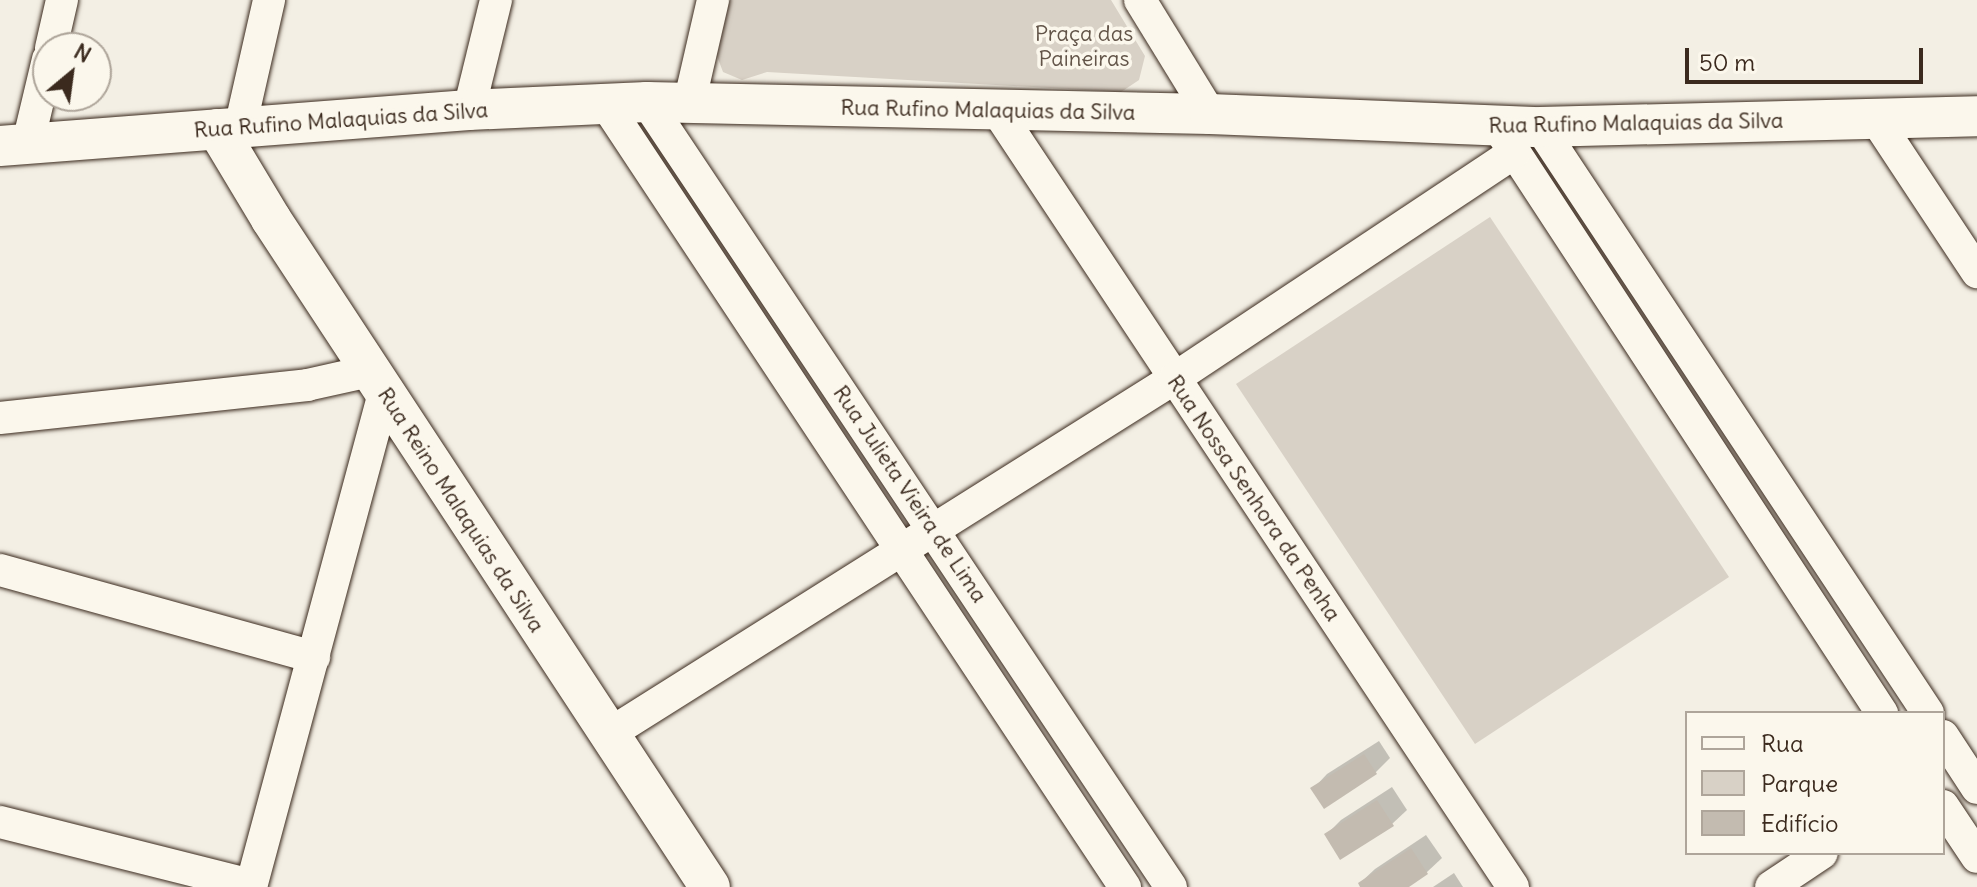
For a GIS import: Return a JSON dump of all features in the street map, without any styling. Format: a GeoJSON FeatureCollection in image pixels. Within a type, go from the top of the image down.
{"type":"FeatureCollection","features":[{"type":"Feature","properties":{"kind":"street"},"geometry":{"type":"LineString","coordinates":[[55,32],[62,0]]}},
{"type":"Feature","properties":{"kind":"street"},"geometry":{"type":"LineString","coordinates":[[228,128],[269,0]]}},
{"type":"Feature","properties":{"kind":"street"},"geometry":{"type":"LineString","coordinates":[[469,110],[496,0]]}},
{"type":"Feature","properties":{"kind":"street"},"geometry":{"type":"LineString","coordinates":[[689,104],[713,0]]}},
{"type":"Feature","properties":{"kind":"street"},"geometry":{"type":"LineString","coordinates":[[1140,0],[1210,114]]}},
{"type":"Feature","properties":{"kind":"street"},"geometry":{"type":"LineString","coordinates":[[14,145],[32,99]]}},
{"type":"Feature","properties":{"kind":"street","name":"Rua Rufino Malaquias da Silva"},"geometry":{"type":"LineString","coordinates":[[14,145],[469,110],[647,102],[1210,114],[1518,135],[1977,116]]}},
{"type":"Feature","properties":{"kind":"street","name":"Rua Julieta Vieira de Lima"},"geometry":{"type":"LineString","coordinates":[[647,102],[935,529],[1171,887]]}},
{"type":"Feature","properties":{"kind":"street","name":"Rua Julieta Vieira de Lima"},"geometry":{"type":"LineString","coordinates":[[605,103],[1125,887]]}},
{"type":"Feature","properties":{"kind":"street","name":"Rua Nossa Senhora da Penha"},"geometry":{"type":"LineString","coordinates":[[996,109],[1513,887]]}},
{"type":"Feature","properties":{"kind":"street"},"geometry":{"type":"LineString","coordinates":[[1875,118],[1977,272]]}},
{"type":"Feature","properties":{"kind":"street","name":"Rua Reino Malaquias da Silva"},"geometry":{"type":"LineString","coordinates":[[228,128],[377,382],[710,887]]}},
{"type":"Feature","properties":{"kind":"street"},"geometry":{"type":"LineString","coordinates":[[609,734],[1175,378],[1518,135]]}},
{"type":"Feature","properties":{"kind":"street"},"geometry":{"type":"LineString","coordinates":[[1518,135],[1881,711]]}},
{"type":"Feature","properties":{"kind":"street"},"geometry":{"type":"LineString","coordinates":[[1518,135],[1927,711]]}},
{"type":"Feature","properties":{"kind":"street"},"geometry":{"type":"LineString","coordinates":[[0,418],[307,385],[377,382],[314,657],[251,886],[0,822]]}},
{"type":"Feature","properties":{"kind":"street"},"geometry":{"type":"LineString","coordinates":[[0,570],[314,657]]}},
{"type":"Feature","properties":{"kind":"street"},"geometry":{"type":"LineString","coordinates":[[1945,739],[1977,788]]}},
{"type":"Feature","properties":{"kind":"street"},"geometry":{"type":"LineString","coordinates":[[1945,809],[1977,857]]}},
{"type":"Feature","properties":{"kind":"street"},"geometry":{"type":"LineString","coordinates":[[1771,887],[1819,855]]}},
{"type":"Feature","properties":{"kind":"green space","name":"Praça das Paineiras"},"geometry":{"type":"Polygon","coordinates":[[[730,0],[1111,0],[1145,56],[1139,80],[1121,92],[767,72],[742,80],[723,72],[717,56],[730,0]]]}},
{"type":"Feature","properties":{"kind":"green space"},"geometry":{"type":"Polygon","coordinates":[[[1490,217],[1729,577],[1475,744],[1236,384],[1490,217]]]}},
{"type":"Feature","properties":{"kind":"building"},"geometry":{"type":"Polygon","coordinates":[[[1364,754],[1377,774],[1324,809],[1310,788],[1364,754]]]}},
{"type":"Feature","properties":{"kind":"building"},"geometry":{"type":"Polygon","coordinates":[[[1377,800],[1394,826],[1340,860],[1324,834],[1377,800]]]}},
{"type":"Feature","properties":{"kind":"building"},"geometry":{"type":"Polygon","coordinates":[[[1411,848],[1428,874],[1409,887],[1360,887],[1358,883],[1411,848]]]}}]}
